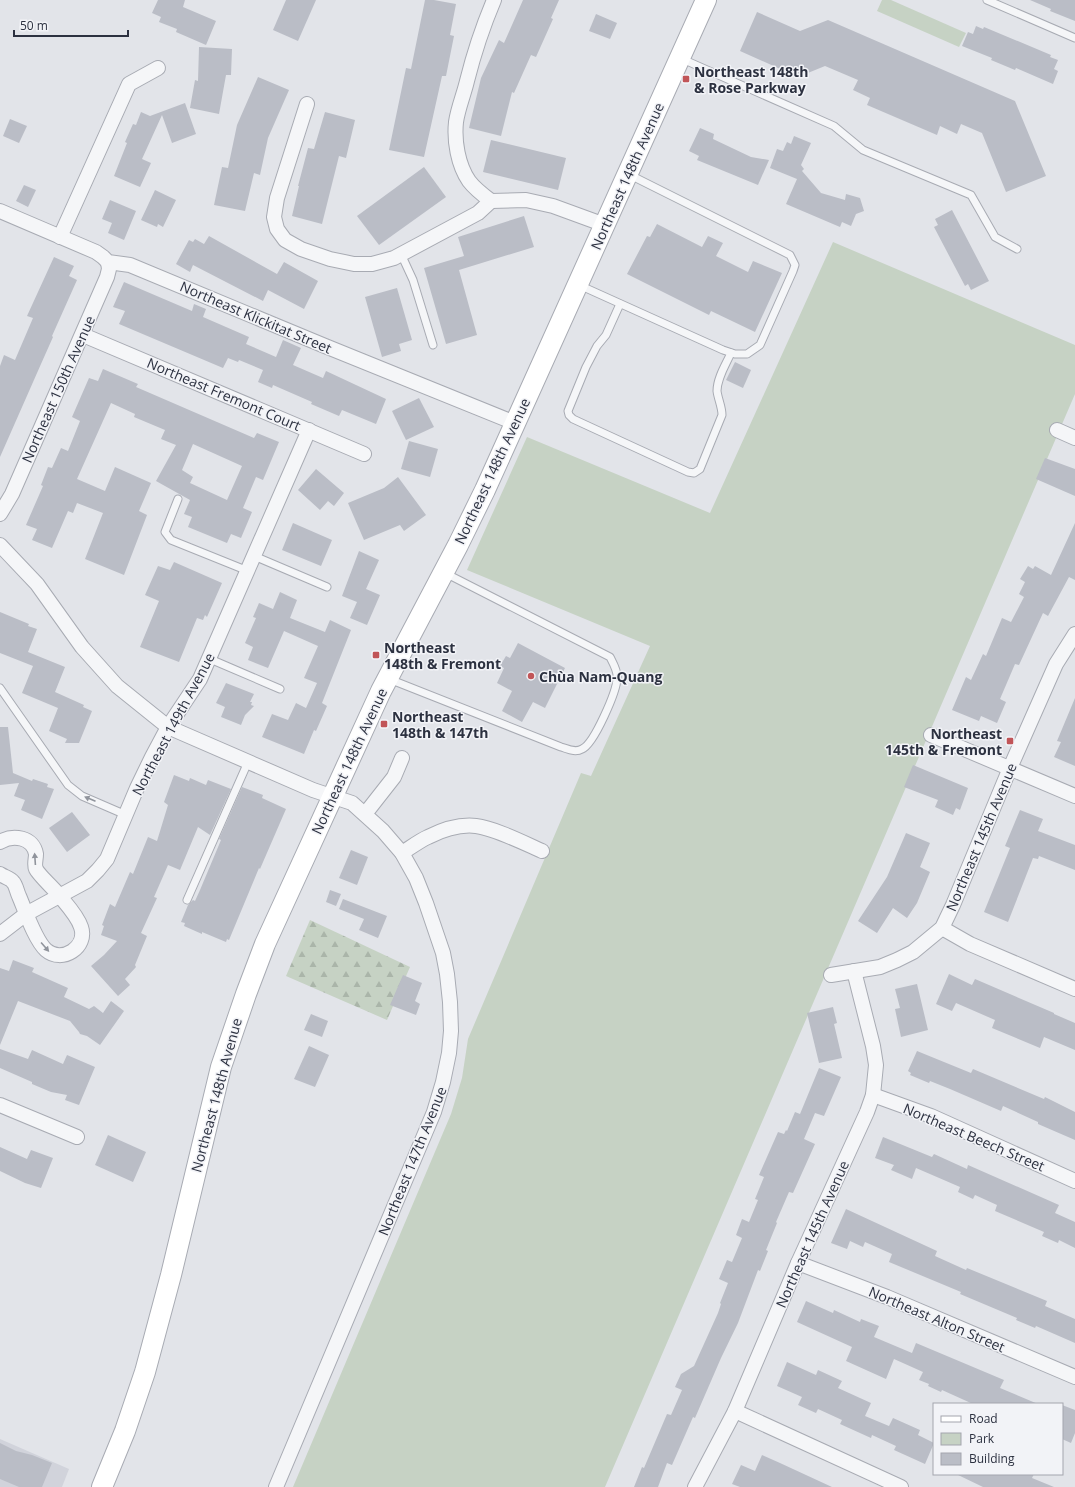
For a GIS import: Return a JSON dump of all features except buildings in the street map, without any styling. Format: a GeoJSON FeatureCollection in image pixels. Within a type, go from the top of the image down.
{"type":"FeatureCollection","features":[{"type":"Feature","properties":{"kind":"main road","name":"Northeast 148th Avenue"},"geometry":{"type":"LineString","coordinates":[[102,1487],[138,1396],[153,1347],[212,1103],[233,1031],[265,944],[387,678],[485,490],[706,0]]}},
{"type":"Feature","properties":{"kind":"street"},"geometry":{"type":"LineString","coordinates":[[494,0],[475,50],[456,121],[456,142],[460,162],[468,180],[479,192],[491,201],[526,200],[553,206],[605,225]]}},
{"type":"Feature","properties":{"kind":"street"},"geometry":{"type":"LineString","coordinates":[[60,237],[128,84],[158,68]]}},
{"type":"Feature","properties":{"kind":"street"},"geometry":{"type":"LineString","coordinates":[[308,104],[277,198],[274,217],[277,230],[285,240],[301,249],[330,259],[354,264],[372,264],[394,258],[478,213],[491,201]]}},
{"type":"Feature","properties":{"kind":"street","name":"Northeast Klickitat Street"},"geometry":{"type":"LineString","coordinates":[[0,211],[96,252],[108,262],[130,265],[514,423]]}},
{"type":"Feature","properties":{"kind":"street","name":"Northeast 150th Avenue"},"geometry":{"type":"LineString","coordinates":[[0,514],[12,494],[83,335],[107,277],[109,269],[108,262]]}},
{"type":"Feature","properties":{"kind":"street","name":"Northeast Fremont Court"},"geometry":{"type":"LineString","coordinates":[[83,335],[364,454]]}},
{"type":"Feature","properties":{"kind":"street","name":"Northeast 149th Avenue"},"geometry":{"type":"LineString","coordinates":[[0,934],[26,914],[87,881],[107,859],[143,776],[168,728],[200,679],[210,659],[309,430]]}},
{"type":"Feature","properties":{"kind":"street"},"geometry":{"type":"LineString","coordinates":[[1057,430],[1075,438]]}},
{"type":"Feature","properties":{"kind":"street","name":"Northeast 147th Avenue"},"geometry":{"type":"LineString","coordinates":[[0,545],[37,584],[82,647],[112,680],[168,728],[313,790],[352,803],[383,831],[402,853],[416,878],[443,953],[450,1002],[451,1031],[449,1053],[443,1082],[434,1112],[276,1487]]}},
{"type":"Feature","properties":{"kind":"street","name":"Northeast 145th Avenue"},"geometry":{"type":"LineString","coordinates":[[832,975],[880,966],[897,960],[913,952],[942,928],[1056,664],[1075,634]]}},
{"type":"Feature","properties":{"kind":"street"},"geometry":{"type":"LineString","coordinates":[[931,735],[1075,796]]}},
{"type":"Feature","properties":{"kind":"street"},"geometry":{"type":"LineString","coordinates":[[364,814],[394,777],[402,758]]}},
{"type":"Feature","properties":{"kind":"street"},"geometry":{"type":"LineString","coordinates":[[402,853],[426,837],[443,830],[461,826],[487,828],[542,851]]}},
{"type":"Feature","properties":{"kind":"street"},"geometry":{"type":"LineString","coordinates":[[0,842],[17,837],[27,840],[33,846],[36,853],[36,870],[72,912],[81,927],[82,935],[80,943],[76,949],[68,954],[58,956],[51,954],[44,949],[35,934],[13,882],[0,874]]}},
{"type":"Feature","properties":{"kind":"street"},"geometry":{"type":"LineString","coordinates":[[942,928],[970,944],[1075,988]]}},
{"type":"Feature","properties":{"kind":"street","name":"Northeast 145th Avenue"},"geometry":{"type":"LineString","coordinates":[[695,1487],[735,1410],[798,1263],[867,1112],[873,1095],[876,1065],[875,1058],[854,971]]}},
{"type":"Feature","properties":{"kind":"street","name":"Northeast Beech Street"},"geometry":{"type":"LineString","coordinates":[[873,1095],[931,1116],[1075,1180]]}},
{"type":"Feature","properties":{"kind":"street"},"geometry":{"type":"LineString","coordinates":[[0,1105],[77,1137]]}},
{"type":"Feature","properties":{"kind":"street","name":"Northeast Alton Street"},"geometry":{"type":"LineString","coordinates":[[798,1263],[887,1297],[1075,1377]]}},
{"type":"Feature","properties":{"kind":"street"},"geometry":{"type":"LineString","coordinates":[[735,1410],[901,1487]]}},
{"type":"Feature","properties":{"kind":"lane"},"geometry":{"type":"LineString","coordinates":[[987,0],[1075,38]]}},
{"type":"Feature","properties":{"kind":"lane"},"geometry":{"type":"LineString","coordinates":[[680,58],[834,126],[863,150],[971,195],[995,237],[1017,249]]}},
{"type":"Feature","properties":{"kind":"lane"},"geometry":{"type":"LineString","coordinates":[[578,285],[731,353],[747,354],[760,345],[795,265],[790,255],[628,174]]}},
{"type":"Feature","properties":{"kind":"lane"},"geometry":{"type":"LineString","coordinates":[[401,254],[413,280],[433,345]]}},
{"type":"Feature","properties":{"kind":"lane"},"geometry":{"type":"LineString","coordinates":[[620,304],[606,335],[597,346],[586,367],[568,412],[569,415],[573,419],[688,472],[694,473],[700,469],[722,415],[718,398],[717,384],[731,353]]}},
{"type":"Feature","properties":{"kind":"lane"},"geometry":{"type":"LineString","coordinates":[[178,499],[165,532],[171,540],[248,571]]}},
{"type":"Feature","properties":{"kind":"lane"},"geometry":{"type":"LineString","coordinates":[[254,556],[327,587]]}},
{"type":"Feature","properties":{"kind":"lane"},"geometry":{"type":"LineString","coordinates":[[387,678],[561,747],[574,751],[588,746],[614,694],[618,676],[610,657],[443,572]]}},
{"type":"Feature","properties":{"kind":"lane"},"geometry":{"type":"LineString","coordinates":[[210,659],[280,690]]}},
{"type":"Feature","properties":{"kind":"lane"},"geometry":{"type":"LineString","coordinates":[[0,688],[68,785],[82,796],[126,815]]}},
{"type":"Feature","properties":{"kind":"lane"},"geometry":{"type":"LineString","coordinates":[[187,900],[248,762]]}},
{"type":"Feature","properties":{"kind":"shaded area"},"geometry":{"type":"Polygon","coordinates":[[[0,1439],[69,1469],[62,1487],[0,1487],[0,1439]]]}},
{"type":"Feature","properties":{"kind":"green space"},"geometry":{"type":"Polygon","coordinates":[[[882,0],[891,0],[966,33],[959,47],[877,11],[882,0]]]}},
{"type":"Feature","properties":{"kind":"green space"},"geometry":{"type":"Polygon","coordinates":[[[833,242],[1075,345],[1075,394],[605,1487],[293,1487],[451,1114],[462,1078],[468,1039],[581,773],[591,776],[650,646],[467,570],[527,437],[710,513],[833,242]]]}},
{"type":"Feature","properties":{"kind":"green space"},"geometry":{"type":"Polygon","coordinates":[[[310,920],[410,967],[387,1020],[286,976],[310,920]]]}},
{"type":"Feature","properties":{"kind":"place","name":"Northeast 148th & Rose Parkway"},"geometry":{"type":"Point","coordinates":[686,79]}},
{"type":"Feature","properties":{"kind":"place","name":"Northeast 148th & Fremont"},"geometry":{"type":"Point","coordinates":[376,655]}},
{"type":"Feature","properties":{"kind":"place","name":"Chùa Nam-Quang"},"geometry":{"type":"Point","coordinates":[531,676]}},
{"type":"Feature","properties":{"kind":"place","name":"Northeast 148th & 147th"},"geometry":{"type":"Point","coordinates":[384,724]}},
{"type":"Feature","properties":{"kind":"place","name":"Northeast 145th & Fremont"},"geometry":{"type":"Point","coordinates":[1010,741]}}]}
